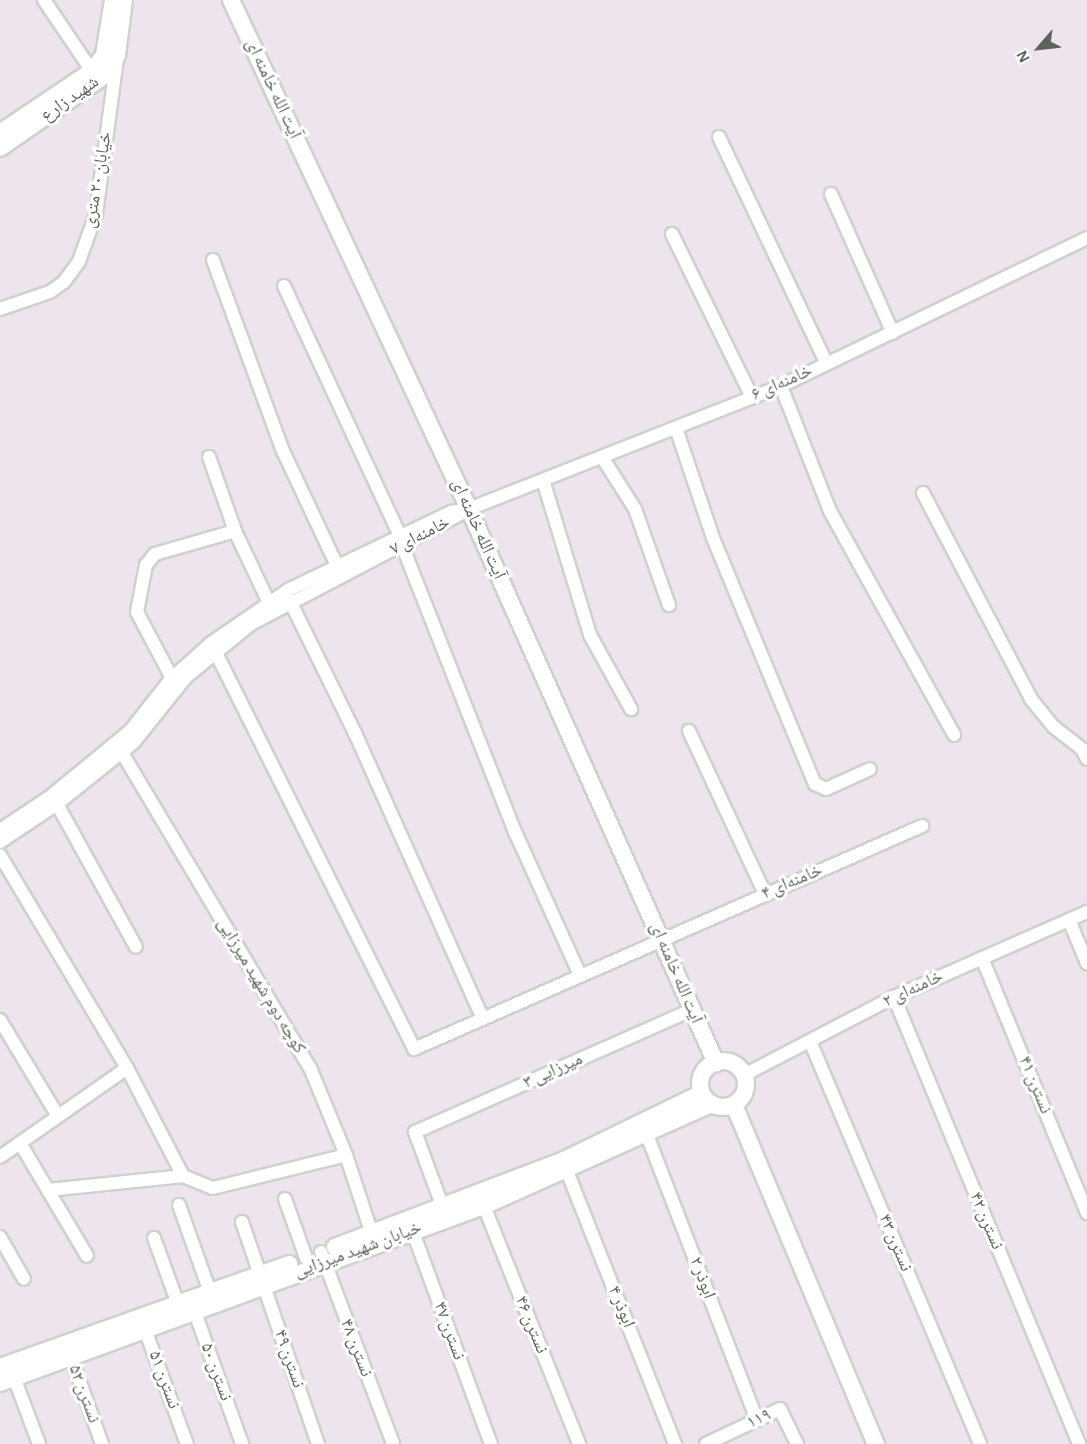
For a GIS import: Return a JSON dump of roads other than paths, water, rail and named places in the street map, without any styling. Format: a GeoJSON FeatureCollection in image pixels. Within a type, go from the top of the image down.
{"type":"FeatureCollection","features":[{"type":"Feature","properties":{"kind":"street"},"geometry":{"type":"LineString","coordinates":[[45,0],[95,75]]}},
{"type":"Feature","properties":{"kind":"street","name":"شهید زارع"},"geometry":{"type":"LineString","coordinates":[[112,49],[114,0]]}},
{"type":"Feature","properties":{"kind":"street","name":"شهید زارع"},"geometry":{"type":"LineString","coordinates":[[0,148],[95,75],[112,49],[124,0]]}},
{"type":"Feature","properties":{"kind":"street","name":"آیت الله خامنه ای"},"geometry":{"type":"LineString","coordinates":[[231,0],[469,509],[716,1063]]}},
{"type":"Feature","properties":{"kind":"street","name":"خیابان ۲۰ متری"},"geometry":{"type":"LineString","coordinates":[[0,309],[50,292],[64,282],[79,261],[96,213],[112,49]]}},
{"type":"Feature","properties":{"kind":"street","name":"شهید زارع"},"geometry":{"type":"LineString","coordinates":[[0,133],[95,75]]}},
{"type":"Feature","properties":{"kind":"street"},"geometry":{"type":"LineString","coordinates":[[719,137],[827,364]]}},
{"type":"Feature","properties":{"kind":"street"},"geometry":{"type":"LineString","coordinates":[[831,194],[893,333]]}},
{"type":"Feature","properties":{"kind":"street"},"geometry":{"type":"LineString","coordinates":[[672,234],[752,397]]}},
{"type":"Feature","properties":{"kind":"street","name":"خامنه‌ای ۶"},"geometry":{"type":"LineString","coordinates":[[469,509],[780,386],[1087,238]]}},
{"type":"Feature","properties":{"kind":"street"},"geometry":{"type":"LineString","coordinates":[[213,260],[283,451],[337,566]]}},
{"type":"Feature","properties":{"kind":"street"},"geometry":{"type":"LineString","coordinates":[[284,286],[400,540],[516,834],[580,975]]}},
{"type":"Feature","properties":{"kind":"street"},"geometry":{"type":"LineString","coordinates":[[780,386],[830,511],[954,735]]}},
{"type":"Feature","properties":{"kind":"street"},"geometry":{"type":"LineString","coordinates":[[676,428],[713,538],[815,784],[826,789],[870,770]]}},
{"type":"Feature","properties":{"kind":"street"},"geometry":{"type":"LineString","coordinates":[[602,457],[635,509],[669,605]]}},
{"type":"Feature","properties":{"kind":"street"},"geometry":{"type":"LineString","coordinates":[[209,458],[235,531],[269,603]]}},
{"type":"Feature","properties":{"kind":"street"},"geometry":{"type":"LineString","coordinates":[[543,480],[590,634],[631,709]]}},
{"type":"Feature","properties":{"kind":"street"},"geometry":{"type":"LineString","coordinates":[[923,493],[1030,699],[1054,727],[1082,749],[1087,759]]}},
{"type":"Feature","properties":{"kind":"street","name":"خامنه‌ای ۷"},"geometry":{"type":"LineString","coordinates":[[0,842],[57,804],[119,747],[174,684],[214,647],[269,603],[337,566],[469,509]]}},
{"type":"Feature","properties":{"kind":"street"},"geometry":{"type":"LineString","coordinates":[[174,684],[137,612],[146,565],[155,554],[235,531]]}},
{"type":"Feature","properties":{"kind":"street","name":"خامنه‌ای ۷"},"geometry":{"type":"LineString","coordinates":[[214,647],[290,601],[400,540]]}},
{"type":"Feature","properties":{"kind":"street"},"geometry":{"type":"LineString","coordinates":[[290,601],[355,733],[482,1017]]}},
{"type":"Feature","properties":{"kind":"street","name":"خامنه‌ای ۴"},"geometry":{"type":"LineString","coordinates":[[214,647],[414,1049],[482,1017],[922,826]]}},
{"type":"Feature","properties":{"kind":"street"},"geometry":{"type":"LineString","coordinates":[[689,731],[765,894]]}},
{"type":"Feature","properties":{"kind":"street","name":"خامنه‌ای ۷"},"geometry":{"type":"LineString","coordinates":[[0,830],[119,747]]}},
{"type":"Feature","properties":{"kind":"street","name":"کوچه دوم شهید میرزایی"},"geometry":{"type":"LineString","coordinates":[[119,747],[310,1070],[346,1155],[373,1238]]}},
{"type":"Feature","properties":{"kind":"street"},"geometry":{"type":"LineString","coordinates":[[57,804],[136,947]]}},
{"type":"Feature","properties":{"kind":"street"},"geometry":{"type":"LineString","coordinates":[[0,855],[127,1068],[183,1176]]}},
{"type":"Feature","properties":{"kind":"street","name":"خامنه‌ای ۲"},"geometry":{"type":"LineString","coordinates":[[744,1075],[894,997],[1087,912]]}},
{"type":"Feature","properties":{"kind":"street"},"geometry":{"type":"LineString","coordinates":[[1069,920],[1087,963]]}},
{"type":"Feature","properties":{"kind":"street","name":"نسترن ۴۱"},"geometry":{"type":"LineString","coordinates":[[982,958],[1087,1213]]}},
{"type":"Feature","properties":{"kind":"street","name":"نسترن ۴۲"},"geometry":{"type":"LineString","coordinates":[[894,997],[1079,1444]]}},
{"type":"Feature","properties":{"kind":"street","name":"میرزایی ۳"},"geometry":{"type":"LineString","coordinates":[[442,1205],[415,1132],[692,1010]]}},
{"type":"Feature","properties":{"kind":"street"},"geometry":{"type":"LineString","coordinates":[[0,1020],[58,1116]]}},
{"type":"Feature","properties":{"kind":"street","name":"نسترن ۴۳"},"geometry":{"type":"LineString","coordinates":[[810,1041],[980,1444]]}},
{"type":"Feature","properties":{"kind":"street"},"geometry":{"type":"LineString","coordinates":[[729,1062],[744,1075],[746,1089],[734,1105],[706,1098],[702,1075],[716,1063],[729,1062]]}},
{"type":"Feature","properties":{"kind":"street"},"geometry":{"type":"LineString","coordinates":[[0,1157],[127,1068]]}},
{"type":"Feature","properties":{"kind":"street","name":"خیابان شهید میرزایی"},"geometry":{"type":"LineString","coordinates":[[6,1373],[409,1224],[484,1206],[647,1135],[706,1098]]}},
{"type":"Feature","properties":{"kind":"street","name":"خیابان شهید میرزایی"},"geometry":{"type":"LineString","coordinates":[[409,1224],[442,1205],[564,1160],[706,1098]]}},
{"type":"Feature","properties":{"kind":"street"},"geometry":{"type":"LineString","coordinates":[[734,1105],[876,1444]]}},
{"type":"Feature","properties":{"kind":"street","name":"ابوذر ۲"},"geometry":{"type":"LineString","coordinates":[[647,1135],[757,1420]]}},
{"type":"Feature","properties":{"kind":"street"},"geometry":{"type":"LineString","coordinates":[[20,1143],[87,1256]]}},
{"type":"Feature","properties":{"kind":"street"},"geometry":{"type":"LineString","coordinates":[[48,1190],[183,1176],[213,1188],[230,1186],[346,1155]]}},
{"type":"Feature","properties":{"kind":"street","name":"ابوذر ۴"},"geometry":{"type":"LineString","coordinates":[[567,1171],[675,1444]]}},
{"type":"Feature","properties":{"kind":"street","name":"نسترن ۴۸"},"geometry":{"type":"LineString","coordinates":[[285,1199],[317,1258],[393,1444]]}},
{"type":"Feature","properties":{"kind":"street"},"geometry":{"type":"LineString","coordinates":[[179,1205],[210,1292]]}},
{"type":"Feature","properties":{"kind":"street","name":"نسترن ۴۶"},"geometry":{"type":"LineString","coordinates":[[484,1206],[579,1444]]}},
{"type":"Feature","properties":{"kind":"street","name":"نسترن ۴۹"},"geometry":{"type":"LineString","coordinates":[[242,1222],[318,1444]]}},
{"type":"Feature","properties":{"kind":"street","name":"نسترن ۴۷"},"geometry":{"type":"LineString","coordinates":[[409,1224],[491,1444]]}},
{"type":"Feature","properties":{"kind":"street"},"geometry":{"type":"LineString","coordinates":[[0,1237],[24,1278]]}},
{"type":"Feature","properties":{"kind":"street","name":"نسترن ۵۰"},"geometry":{"type":"LineString","coordinates":[[154,1238],[188,1305],[242,1444]]}},
{"type":"Feature","properties":{"kind":"street","name":"خیابان شهید میرزایی"},"geometry":{"type":"LineString","coordinates":[[188,1305],[210,1292],[262,1280]]}},
{"type":"Feature","properties":{"kind":"street","name":"نسترن ۵۱"},"geometry":{"type":"LineString","coordinates":[[143,1323],[187,1444]]}},
{"type":"Feature","properties":{"kind":"street","name":"نسترن ۵۲"},"geometry":{"type":"LineString","coordinates":[[68,1350],[102,1444]]}},
{"type":"Feature","properties":{"kind":"street"},"geometry":{"type":"LineString","coordinates":[[6,1373],[39,1444]]}},
{"type":"Feature","properties":{"kind":"street","name":"۱۱۹"},"geometry":{"type":"LineString","coordinates":[[706,1444],[780,1409],[797,1444]]}}]}
